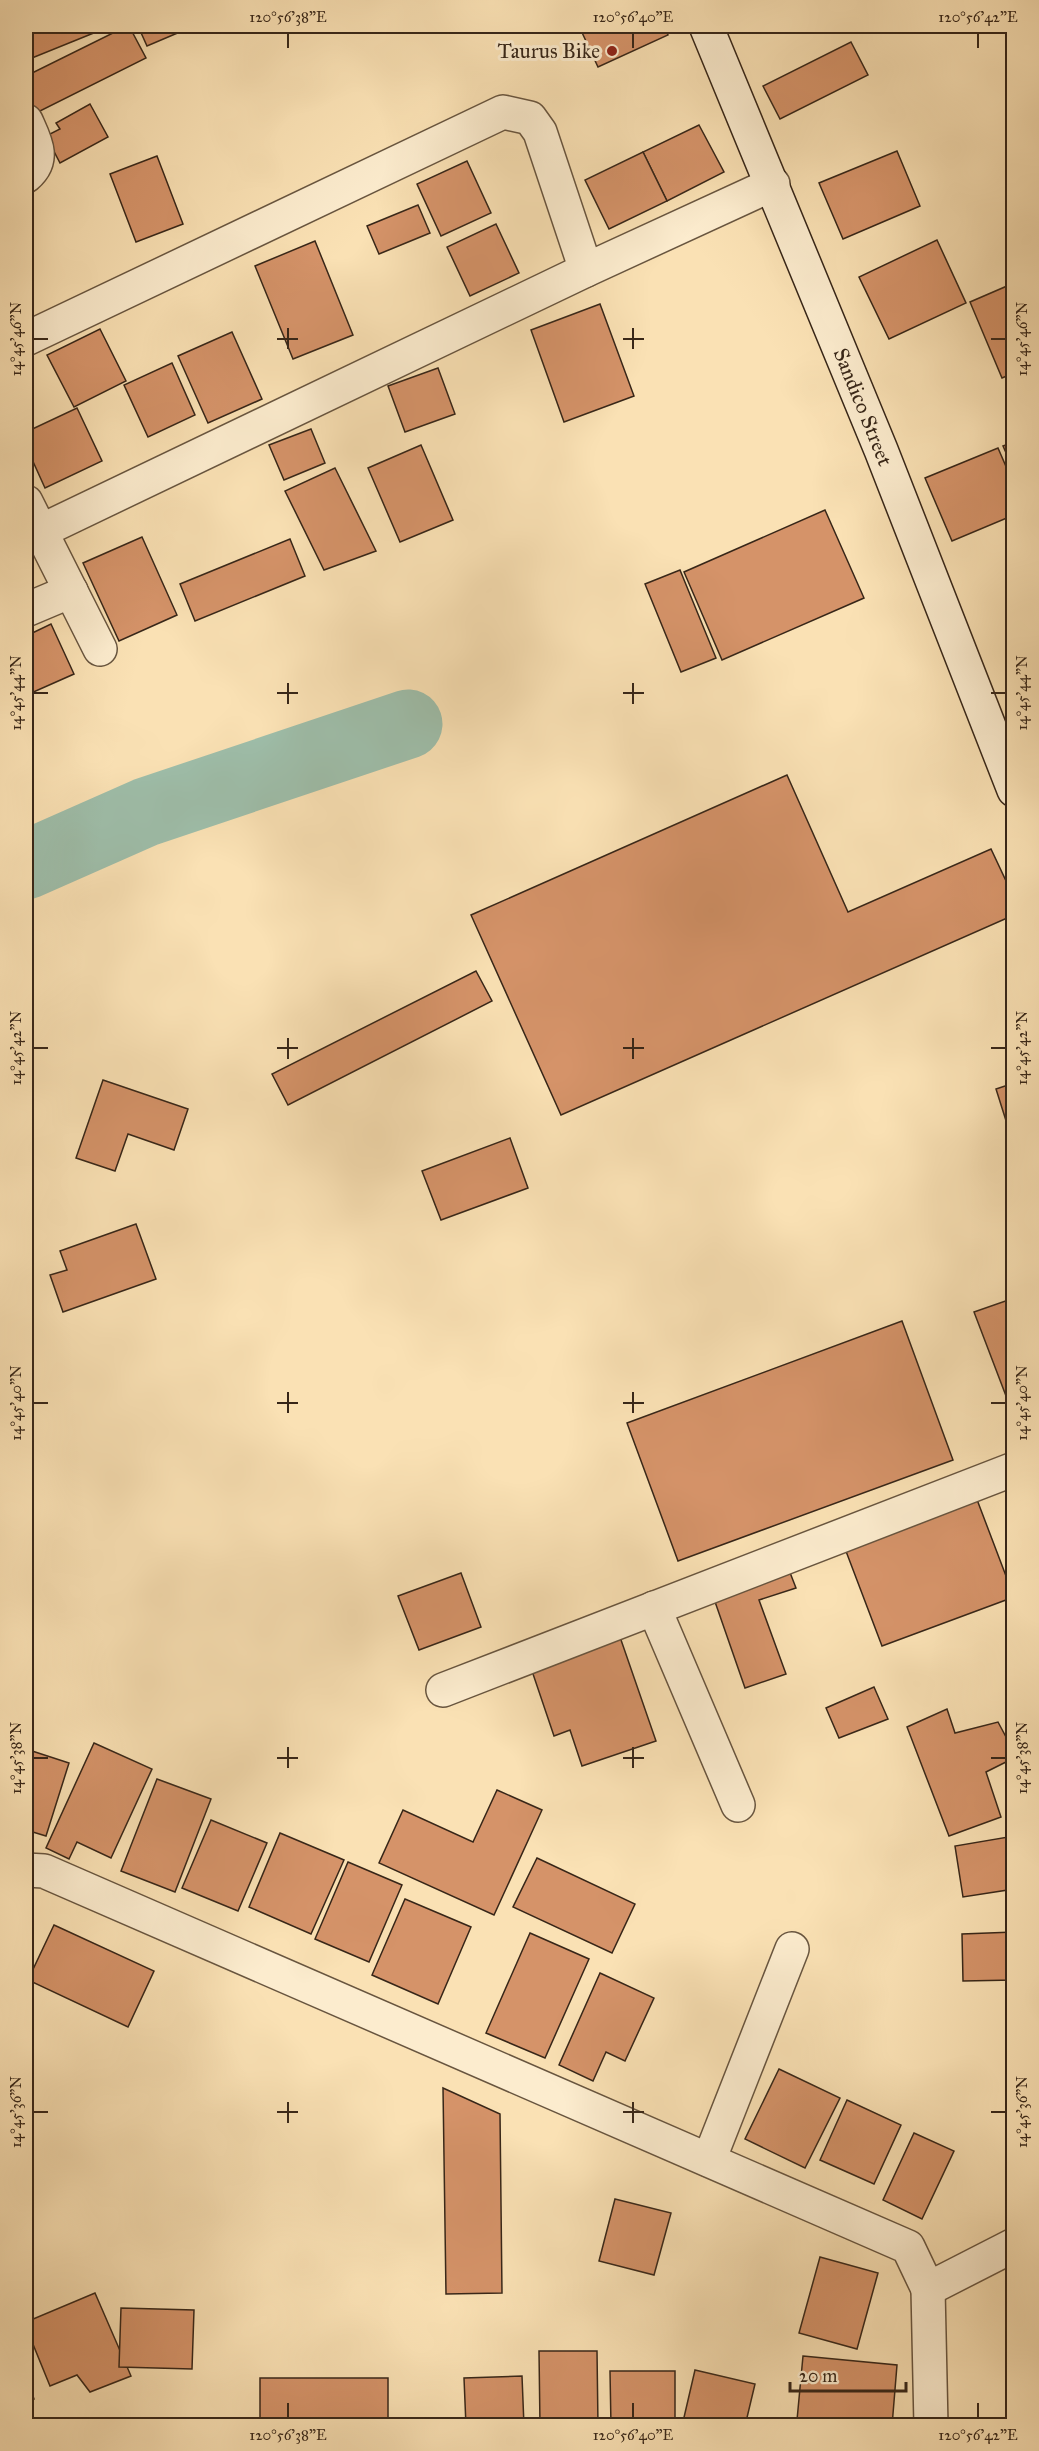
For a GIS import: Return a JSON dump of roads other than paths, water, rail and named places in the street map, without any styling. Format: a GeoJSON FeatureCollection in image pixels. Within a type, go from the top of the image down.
{"type":"FeatureCollection","features":[{"type":"Feature","properties":{"kind":"street","name":"Sandico Street"},"geometry":{"type":"LineString","coordinates":[[706,26],[881,450],[1014,790]]}},
{"type":"Feature","properties":{"kind":"street"},"geometry":{"type":"LineString","coordinates":[[26,339],[503,112],[530,118],[540,132],[585,270]]}},
{"type":"Feature","properties":{"kind":"street"},"geometry":{"type":"LineString","coordinates":[[26,121],[37,144],[39,158],[26,176]]}},
{"type":"Feature","properties":{"kind":"street"},"geometry":{"type":"LineString","coordinates":[[41,531],[585,270],[772,184]]}},
{"type":"Feature","properties":{"kind":"street"},"geometry":{"type":"LineString","coordinates":[[26,502],[100,649]]}},
{"type":"Feature","properties":{"kind":"street"},"geometry":{"type":"LineString","coordinates":[[26,610],[71,591]]}},
{"type":"Feature","properties":{"kind":"street"},"geometry":{"type":"LineString","coordinates":[[443,1690],[1014,1469]]}},
{"type":"Feature","properties":{"kind":"street"},"geometry":{"type":"LineString","coordinates":[[654,1608],[738,1805]]}},
{"type":"Feature","properties":{"kind":"street"},"geometry":{"type":"LineString","coordinates":[[26,1870],[44,1871],[908,2247],[928,2289],[931,2426]]}},
{"type":"Feature","properties":{"kind":"street"},"geometry":{"type":"LineString","coordinates":[[709,2160],[792,1949]]}},
{"type":"Feature","properties":{"kind":"street"},"geometry":{"type":"LineString","coordinates":[[928,2289],[1014,2245]]}},
{"type":"Feature","properties":{"kind":"waterway"},"geometry":{"type":"LineString","coordinates":[[26,865],[146,812],[408,724]]}},
{"type":"Feature","properties":{"kind":"place","name":"Taurus Bike"},"geometry":{"type":"Point","coordinates":[612,51]}}]}
